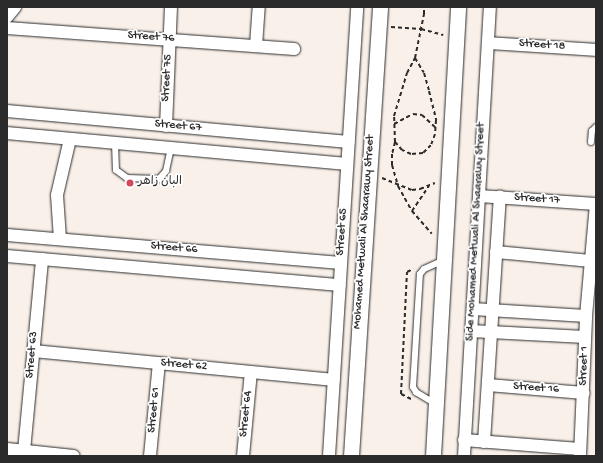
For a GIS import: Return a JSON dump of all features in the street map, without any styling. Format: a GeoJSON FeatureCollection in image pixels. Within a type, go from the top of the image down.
{"type":"FeatureCollection","features":[{"type":"Feature","properties":{"kind":"street"},"geometry":{"type":"LineString","coordinates":[[7,17],[15,7]]}},
{"type":"Feature","properties":{"kind":"street","name":"Street 75"},"geometry":{"type":"LineString","coordinates":[[166,126],[171,7]]}},
{"type":"Feature","properties":{"kind":"street"},"geometry":{"type":"LineString","coordinates":[[256,46],[259,7]]}},
{"type":"Feature","properties":{"kind":"street","name":"Street 65"},"geometry":{"type":"LineString","coordinates":[[329,456],[357,7]]}},
{"type":"Feature","properties":{"kind":"street","name":"Mohamed Metwali Al Shaarawy Street"},"geometry":{"type":"LineString","coordinates":[[351,456],[380,7]]}},
{"type":"Feature","properties":{"kind":"street"},"geometry":{"type":"LineString","coordinates":[[433,456],[458,7]]}},
{"type":"Feature","properties":{"kind":"street","name":"Side Mohamed Metwali Al Shaarawy Street"},"geometry":{"type":"LineString","coordinates":[[464,456],[490,7]]}},
{"type":"Feature","properties":{"kind":"street","name":"Street 76"},"geometry":{"type":"LineString","coordinates":[[7,28],[294,49]]}},
{"type":"Feature","properties":{"kind":"street","name":"Street 18"},"geometry":{"type":"LineString","coordinates":[[488,43],[596,50]]}},
{"type":"Feature","properties":{"kind":"street","name":"Street 67"},"geometry":{"type":"LineString","coordinates":[[7,111],[349,142]]}},
{"type":"Feature","properties":{"kind":"street","name":"Street 67"},"geometry":{"type":"LineString","coordinates":[[7,133],[348,164]]}},
{"type":"Feature","properties":{"kind":"street"},"geometry":{"type":"LineString","coordinates":[[60,239],[57,195],[70,139]]}},
{"type":"Feature","properties":{"kind":"street","name":"Street 17"},"geometry":{"type":"LineString","coordinates":[[479,196],[596,204]]}},
{"type":"Feature","properties":{"kind":"street"},"geometry":{"type":"LineString","coordinates":[[484,442],[500,197]]}},
{"type":"Feature","properties":{"kind":"street","name":"Street 1"},"geometry":{"type":"LineString","coordinates":[[580,452],[588,386],[585,337],[586,316],[592,304],[591,261],[596,204]]}},
{"type":"Feature","properties":{"kind":"street","name":"Street 66"},"geometry":{"type":"LineString","coordinates":[[7,235],[341,264]]}},
{"type":"Feature","properties":{"kind":"street"},"geometry":{"type":"LineString","coordinates":[[496,252],[591,261]]}},
{"type":"Feature","properties":{"kind":"street","name":"Street 66"},"geometry":{"type":"LineString","coordinates":[[7,256],[340,285]]}},
{"type":"Feature","properties":{"kind":"street","name":"Street 63"},"geometry":{"type":"LineString","coordinates":[[24,451],[42,259]]}},
{"type":"Feature","properties":{"kind":"street"},"geometry":{"type":"LineString","coordinates":[[473,309],[586,316]]}},
{"type":"Feature","properties":{"kind":"street"},"geometry":{"type":"LineString","coordinates":[[471,331],[585,337]]}},
{"type":"Feature","properties":{"kind":"street","name":"Street 62"},"geometry":{"type":"LineString","coordinates":[[34,351],[334,380]]}},
{"type":"Feature","properties":{"kind":"street","name":"Street 61"},"geometry":{"type":"LineString","coordinates":[[150,456],[159,363]]}},
{"type":"Feature","properties":{"kind":"street","name":"Street 64"},"geometry":{"type":"LineString","coordinates":[[243,456],[251,372]]}},
{"type":"Feature","properties":{"kind":"street","name":"Street 16"},"geometry":{"type":"LineString","coordinates":[[488,385],[588,386]]}},
{"type":"Feature","properties":{"kind":"street"},"geometry":{"type":"LineString","coordinates":[[464,440],[580,452]]}},
{"type":"Feature","properties":{"kind":"street"},"geometry":{"type":"LineString","coordinates":[[7,449],[74,456]]}},
{"type":"Feature","properties":{"kind":"lane"},"geometry":{"type":"LineString","coordinates":[[591,142],[592,131],[596,127]]}},
{"type":"Feature","properties":{"kind":"lane"},"geometry":{"type":"LineString","coordinates":[[115,143],[116,170],[127,178],[156,180],[162,177],[166,171],[171,148]]}},
{"type":"Feature","properties":{"kind":"lane"},"geometry":{"type":"LineString","coordinates":[[436,404],[418,394],[413,387],[420,274],[424,269],[444,260]]}},
{"type":"Feature","properties":{"kind":"path"},"geometry":{"type":"LineString","coordinates":[[424,7],[424,14],[415,58],[406,73],[394,116],[395,142],[392,154],[392,165],[398,186],[412,212],[432,234]]}},
{"type":"Feature","properties":{"kind":"path"},"geometry":{"type":"LineString","coordinates":[[390,27],[421,29],[444,37],[445,28]]}},
{"type":"Feature","properties":{"kind":"path"},"geometry":{"type":"LineString","coordinates":[[395,142],[402,150],[411,154],[423,153],[431,145],[435,134],[436,127],[429,91],[424,73],[415,58]]}},
{"type":"Feature","properties":{"kind":"path"},"geometry":{"type":"LineString","coordinates":[[394,124],[413,114],[422,115],[436,127]]}},
{"type":"Feature","properties":{"kind":"path"},"geometry":{"type":"LineString","coordinates":[[438,137],[440,115]]}},
{"type":"Feature","properties":{"kind":"path"},"geometry":{"type":"LineString","coordinates":[[435,190],[436,176]]}},
{"type":"Feature","properties":{"kind":"path"},"geometry":{"type":"LineString","coordinates":[[380,178],[412,190],[420,189],[435,183]]}},
{"type":"Feature","properties":{"kind":"path"},"geometry":{"type":"LineString","coordinates":[[412,212],[429,186]]}},
{"type":"Feature","properties":{"kind":"path"},"geometry":{"type":"LineString","coordinates":[[431,241],[432,227]]}},
{"type":"Feature","properties":{"kind":"path"},"geometry":{"type":"LineString","coordinates":[[416,403],[401,394],[407,272],[419,266]]}},
{"type":"Feature","properties":{"kind":"place","name":"البان زاهر"},"geometry":{"type":"Point","coordinates":[130,183]}}]}
